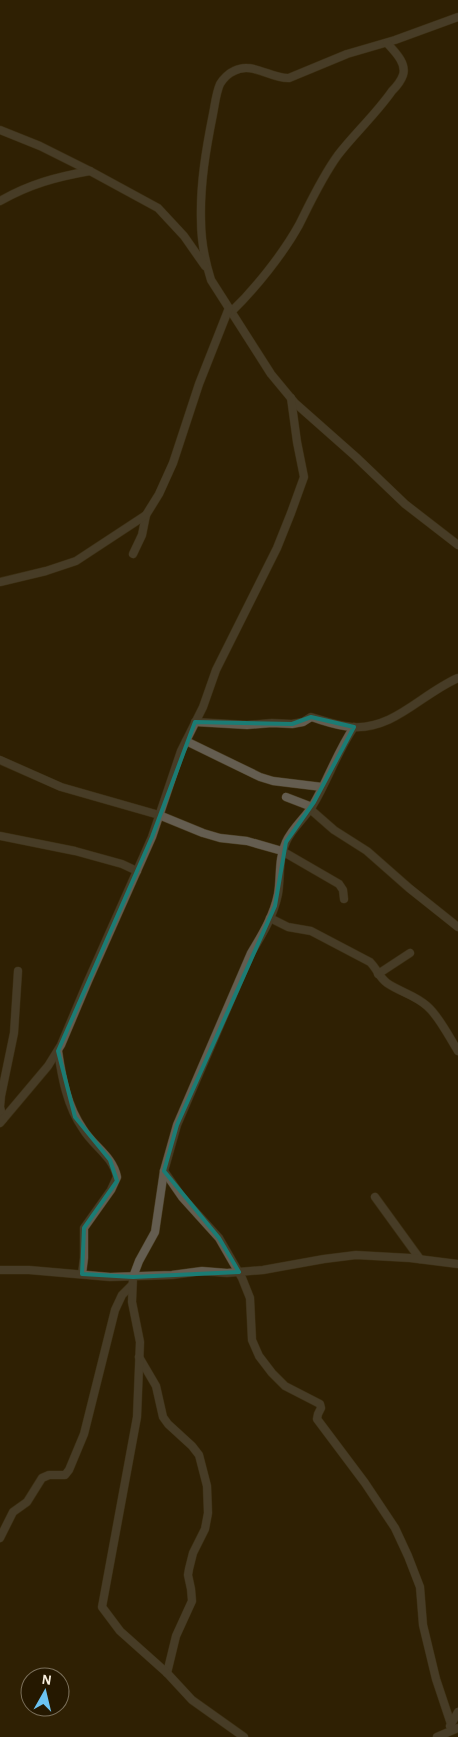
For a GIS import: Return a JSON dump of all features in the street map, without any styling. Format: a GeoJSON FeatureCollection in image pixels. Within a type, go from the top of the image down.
{"type":"FeatureCollection","features":[{"type":"Feature","properties":{"kind":"street"},"geometry":{"type":"LineString","coordinates":[[458,17],[428,29],[347,54],[289,78],[247,68],[235,70],[226,77],[220,84],[216,98],[204,168],[201,222],[207,267],[211,280],[271,374],[291,398],[405,504],[458,545]]}},
{"type":"Feature","properties":{"kind":"street"},"geometry":{"type":"LineString","coordinates":[[133,554],[142,535],[146,514],[159,494],[172,463],[196,393],[230,310],[244,300],[285,247],[338,156],[382,106],[403,75],[400,59],[387,42]]}},
{"type":"Feature","properties":{"kind":"street"},"geometry":{"type":"LineString","coordinates":[[0,130],[40,146],[158,208],[184,236],[207,267]]}},
{"type":"Feature","properties":{"kind":"street"},"geometry":{"type":"LineString","coordinates":[[0,200],[33,184],[90,171]]}},
{"type":"Feature","properties":{"kind":"street"},"geometry":{"type":"LineString","coordinates":[[2,1121],[48,1066],[58,1051],[137,871],[160,815],[186,741],[203,707],[219,663],[277,548],[304,481],[304,471],[297,442],[291,398]]}},
{"type":"Feature","properties":{"kind":"street"},"geometry":{"type":"LineString","coordinates":[[0,582],[46,571],[76,561],[146,514]]}},
{"type":"Feature","properties":{"kind":"street"},"geometry":{"type":"LineString","coordinates":[[195,722],[247,725],[292,724],[303,722],[312,717],[330,724],[354,727],[376,726],[390,721],[429,694],[458,678]]}},
{"type":"Feature","properties":{"kind":"street"},"geometry":{"type":"LineString","coordinates":[[0,1538],[13,1512],[27,1502],[42,1478],[49,1475],[65,1475],[70,1470],[84,1434],[115,1310],[122,1295],[132,1281],[139,1260],[155,1232],[164,1171],[177,1125],[251,953],[270,918],[278,896],[282,851],[289,836],[311,808],[337,754],[354,727]]}},
{"type":"Feature","properties":{"kind":"street"},"geometry":{"type":"LineString","coordinates":[[186,741],[260,777],[272,781],[322,787]]}},
{"type":"Feature","properties":{"kind":"street"},"geometry":{"type":"LineString","coordinates":[[0,760],[62,787],[160,815],[203,833],[220,838],[247,841],[282,851],[339,884],[343,890],[344,899]]}},
{"type":"Feature","properties":{"kind":"street"},"geometry":{"type":"LineString","coordinates":[[286,797],[311,808],[334,830],[373,856],[458,927]]}},
{"type":"Feature","properties":{"kind":"street"},"geometry":{"type":"LineString","coordinates":[[0,836],[62,847],[114,862],[137,871]]}},
{"type":"Feature","properties":{"kind":"street"},"geometry":{"type":"LineString","coordinates":[[270,918],[288,927],[311,931],[332,944],[363,957],[386,982],[415,997],[427,1006],[458,1050]]}},
{"type":"Feature","properties":{"kind":"street"},"geometry":{"type":"LineString","coordinates":[[378,974],[410,953]]}},
{"type":"Feature","properties":{"kind":"street"},"geometry":{"type":"LineString","coordinates":[[2,1121],[1,1096],[14,1033],[18,971]]}},
{"type":"Feature","properties":{"kind":"street"},"geometry":{"type":"LineString","coordinates":[[58,1051],[63,1081],[75,1117],[84,1131],[110,1160],[117,1177],[112,1190],[84,1228],[82,1274]]}},
{"type":"Feature","properties":{"kind":"street"},"geometry":{"type":"LineString","coordinates":[[164,1171],[182,1197],[219,1238],[239,1272],[250,1298],[252,1340],[259,1356],[285,1386],[320,1404],[321,1408],[317,1419],[365,1483],[395,1528],[420,1587],[422,1624],[436,1679],[455,1726]]}},
{"type":"Feature","properties":{"kind":"street"},"geometry":{"type":"LineString","coordinates":[[375,1197],[378,1204],[412,1246],[420,1259]]}},
{"type":"Feature","properties":{"kind":"street"},"geometry":{"type":"LineString","coordinates":[[0,1270],[82,1274],[132,1281],[202,1271],[239,1272],[263,1270],[356,1255],[420,1259],[458,1264]]}},
{"type":"Feature","properties":{"kind":"street"},"geometry":{"type":"LineString","coordinates":[[132,1281],[132,1302],[140,1342],[136,1428],[102,1607],[120,1631],[167,1673],[199,1706],[244,1737]]}},
{"type":"Feature","properties":{"kind":"street"},"geometry":{"type":"LineString","coordinates":[[140,1357],[156,1386],[163,1417],[199,1455],[207,1486],[208,1513],[205,1529],[193,1553],[188,1575],[192,1601],[178,1630],[167,1673]]}},
{"type":"Feature","properties":{"kind":"street"},"geometry":{"type":"LineString","coordinates":[[437,1737],[448,1733],[455,1726],[458,1712]]}},
{"type":"Feature","properties":{"kind":"highlighted area"},"geometry":{"type":"Polygon","coordinates":[[[311,717],[354,727],[314,802],[286,842],[275,906],[177,1125],[164,1171],[219,1238],[239,1272],[133,1277],[82,1274],[84,1228],[117,1181],[110,1160],[75,1117],[58,1051],[152,837],[192,726],[195,722],[292,724],[311,717]]]}}]}
